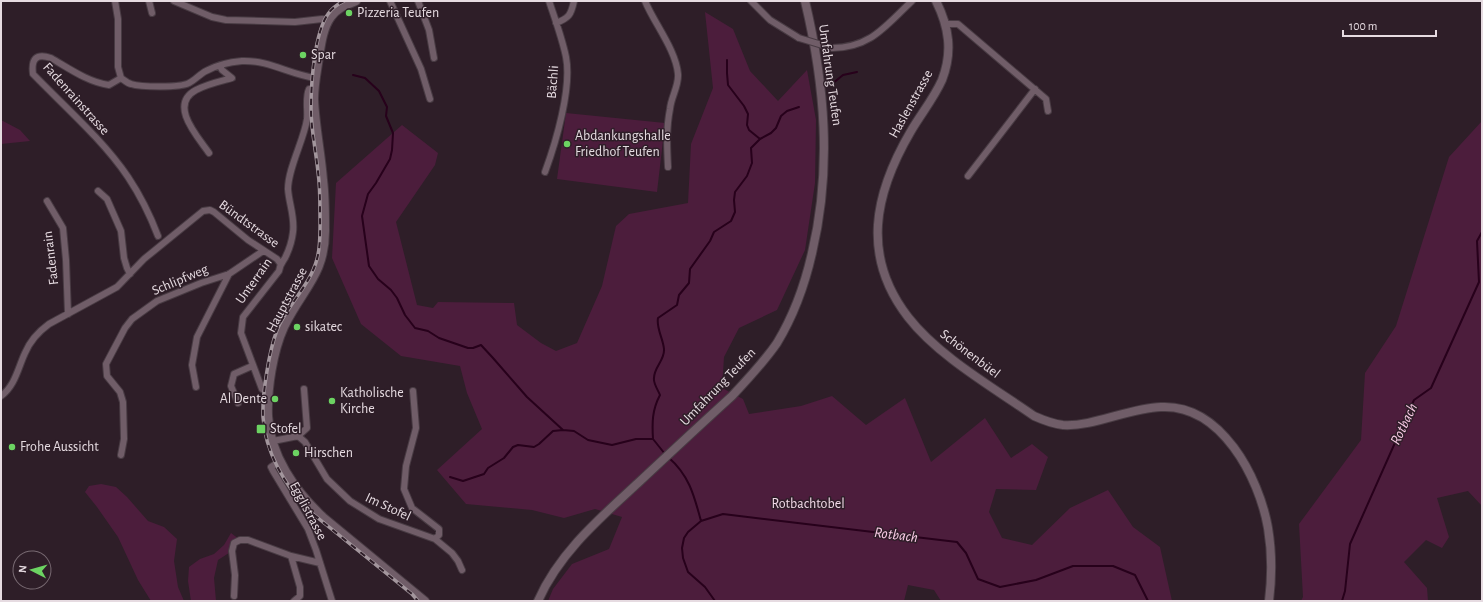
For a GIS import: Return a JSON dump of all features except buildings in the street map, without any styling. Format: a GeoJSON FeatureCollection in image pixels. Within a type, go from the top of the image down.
{"type":"FeatureCollection","features":[{"type":"Feature","properties":{"kind":"street"},"geometry":{"type":"LineString","coordinates":[[115,1],[118,19],[118,67],[121,78],[129,84],[177,86],[189,83],[206,71],[242,61],[274,65],[316,78]]}},
{"type":"Feature","properties":{"kind":"street"},"geometry":{"type":"LineString","coordinates":[[149,1],[152,13]]}},
{"type":"Feature","properties":{"kind":"street"},"geometry":{"type":"LineString","coordinates":[[174,1],[212,17],[226,20],[295,22],[322,18],[330,19],[343,7],[356,1]]}},
{"type":"Feature","properties":{"kind":"street"},"geometry":{"type":"LineString","coordinates":[[390,1],[421,69],[430,99]]}},
{"type":"Feature","properties":{"kind":"street"},"geometry":{"type":"LineString","coordinates":[[418,1],[429,30],[434,58]]}},
{"type":"Feature","properties":{"kind":"street","name":"Bächli"},"geometry":{"type":"LineString","coordinates":[[545,172],[555,143],[567,83],[566,58],[549,1]]}},
{"type":"Feature","properties":{"kind":"street"},"geometry":{"type":"LineString","coordinates":[[556,23],[567,19],[570,16],[574,1]]}},
{"type":"Feature","properties":{"kind":"street"},"geometry":{"type":"LineString","coordinates":[[645,1],[668,45],[678,74],[670,106],[667,129],[668,167]]}},
{"type":"Feature","properties":{"kind":"street"},"geometry":{"type":"LineString","coordinates":[[751,1],[770,20],[785,30],[800,38],[832,48],[853,46],[867,40],[886,26],[912,1]]}},
{"type":"Feature","properties":{"kind":"street","name":"Umfahrung Teufen"},"geometry":{"type":"LineString","coordinates":[[538,601],[558,567],[583,536],[732,396],[765,360],[784,329],[800,296],[814,246],[822,202],[824,158],[824,114],[819,71],[805,1]]}},
{"type":"Feature","properties":{"kind":"street","name":"Haslenstrasse"},"geometry":{"type":"LineString","coordinates":[[900,150],[942,80],[945,71],[949,44],[947,24],[936,1]]}},
{"type":"Feature","properties":{"kind":"street","name":"Hauptstrasse"},"geometry":{"type":"LineString","coordinates":[[330,19],[325,29],[320,47],[315,89],[315,109],[324,185],[325,235],[323,253],[314,278],[280,335],[269,392],[268,417],[273,442],[280,461],[301,494],[312,507],[425,601]]}},
{"type":"Feature","properties":{"kind":"street"},"geometry":{"type":"LineString","coordinates":[[947,24],[958,24],[1035,89],[1046,99],[1048,110]]}},
{"type":"Feature","properties":{"kind":"street","name":"Fadenrainstrasse"},"geometry":{"type":"LineString","coordinates":[[121,78],[109,85],[100,84],[89,80],[46,56],[40,56],[34,59],[32,65],[33,74],[101,144],[128,176],[150,215],[158,236]]}},
{"type":"Feature","properties":{"kind":"street"},"geometry":{"type":"LineString","coordinates":[[209,153],[186,119],[184,109],[185,102],[190,94],[197,89],[232,78],[222,70],[220,66]]}},
{"type":"Feature","properties":{"kind":"street","name":"Unterrain"},"geometry":{"type":"LineString","coordinates":[[269,392],[262,389],[252,366],[241,333],[243,317],[279,271],[280,263],[284,260],[290,248],[293,232],[293,216],[288,189],[307,120],[309,89],[315,89]]}},
{"type":"Feature","properties":{"kind":"street"},"geometry":{"type":"LineString","coordinates":[[968,176],[1035,89]]}},
{"type":"Feature","properties":{"kind":"street","name":"Schönenbüel"},"geometry":{"type":"LineString","coordinates":[[900,150],[886,180],[881,199],[877,230],[880,255],[888,281],[898,303],[909,318],[934,344],[954,360],[1034,416],[1050,422],[1063,425],[1081,424],[1152,407],[1179,408],[1193,412],[1218,429],[1229,441],[1247,469],[1255,486],[1268,528],[1271,548],[1270,598]]}},
{"type":"Feature","properties":{"kind":"street"},"geometry":{"type":"LineString","coordinates":[[98,191],[107,199],[120,231],[124,258],[130,274]]}},
{"type":"Feature","properties":{"kind":"street","name":"Fadenrain"},"geometry":{"type":"LineString","coordinates":[[47,201],[63,228],[68,314]]}},
{"type":"Feature","properties":{"kind":"street","name":"Bündtstrasse"},"geometry":{"type":"LineString","coordinates":[[1,396],[10,389],[30,342],[39,331],[117,287],[144,259],[199,213],[208,210],[214,212],[248,240],[277,259],[280,263]]}},
{"type":"Feature","properties":{"kind":"street","name":"Schlipfweg"},"geometry":{"type":"LineString","coordinates":[[121,455],[124,439],[123,402],[120,392],[107,376],[106,364],[125,328],[132,319],[157,301],[201,283],[229,274],[263,251]]}},
{"type":"Feature","properties":{"kind":"street"},"geometry":{"type":"LineString","coordinates":[[196,387],[192,365],[197,337],[229,274]]}},
{"type":"Feature","properties":{"kind":"street"},"geometry":{"type":"LineString","coordinates":[[238,403],[231,386],[234,374],[252,366]]}},
{"type":"Feature","properties":{"kind":"street"},"geometry":{"type":"LineString","coordinates":[[273,442],[298,436],[307,428],[304,389]]}},
{"type":"Feature","properties":{"kind":"street"},"geometry":{"type":"LineString","coordinates":[[413,391],[416,428],[406,466],[404,489],[412,508],[439,529],[439,535],[435,539]]}},
{"type":"Feature","properties":{"kind":"street","name":"Im Stofel"},"geometry":{"type":"LineString","coordinates":[[298,436],[305,442],[327,479],[350,501],[378,519],[435,539],[452,553],[462,570]]}},
{"type":"Feature","properties":{"kind":"street","name":"Egglistrasse"},"geometry":{"type":"LineString","coordinates":[[280,461],[271,467],[272,471],[308,529],[332,601]]}},
{"type":"Feature","properties":{"kind":"street"},"geometry":{"type":"LineString","coordinates":[[234,596],[236,575],[232,551],[234,543],[240,540],[248,540],[291,556],[320,563]]}},
{"type":"Feature","properties":{"kind":"street"},"geometry":{"type":"LineString","coordinates":[[291,556],[300,587],[300,596],[294,601]]}},
{"type":"Feature","properties":{"kind":"green space","name":"Rotbachtobel"},"geometry":{"type":"Polygon","coordinates":[[[705,12],[733,29],[750,71],[778,101],[807,70],[816,120],[815,183],[805,250],[777,310],[739,328],[724,357],[722,388],[743,399],[749,414],[801,406],[832,396],[866,425],[905,398],[931,462],[985,418],[1011,458],[1032,444],[1048,457],[1036,490],[996,489],[989,512],[1002,538],[1032,545],[1070,508],[1108,490],[1133,527],[1160,547],[1172,601],[941,601],[934,590],[908,585],[904,601],[548,601],[553,589],[572,564],[609,549],[622,517],[595,509],[564,518],[532,510],[466,504],[437,470],[482,429],[467,393],[460,366],[401,356],[361,324],[332,258],[336,183],[402,125],[438,153],[435,165],[396,222],[417,305],[433,308],[438,302],[514,303],[517,325],[541,343],[556,351],[577,343],[602,286],[616,226],[629,214],[688,203],[691,144],[713,88],[705,12]]]}},
{"type":"Feature","properties":{"kind":"green space"},"geometry":{"type":"Polygon","coordinates":[[[566,113],[665,123],[657,192],[557,179],[566,113]]]}},
{"type":"Feature","properties":{"kind":"green space"},"geometry":{"type":"Polygon","coordinates":[[[1,120],[20,130],[30,141],[1,144],[1,120]]]}},
{"type":"Feature","properties":{"kind":"green space"},"geometry":{"type":"Polygon","coordinates":[[[1482,121],[1482,506],[1468,491],[1437,498],[1449,537],[1442,548],[1426,540],[1404,562],[1427,588],[1428,601],[1301,601],[1303,597],[1299,524],[1361,440],[1365,373],[1396,326],[1449,157],[1482,121]]]}},
{"type":"Feature","properties":{"kind":"green space"},"geometry":{"type":"Polygon","coordinates":[[[101,484],[116,487],[148,521],[164,527],[177,539],[174,561],[178,587],[184,601],[151,601],[138,580],[118,537],[85,492],[89,486],[101,484]]]}},
{"type":"Feature","properties":{"kind":"green space"},"geometry":{"type":"Polygon","coordinates":[[[231,533],[240,540],[232,551],[218,560],[214,578],[216,601],[191,601],[188,581],[189,567],[200,559],[214,554],[224,545],[231,533]]]}},
{"type":"Feature","properties":{"kind":"waterway"},"geometry":{"type":"LineString","coordinates":[[653,439],[653,417],[655,406],[660,395],[654,382],[654,374],[664,353],[658,326],[658,318],[677,305],[679,295],[689,283],[690,269],[710,241],[714,232],[731,221],[735,212],[735,192],[747,176],[752,163],[751,148],[760,139],[749,130],[747,125],[748,114],[744,106],[728,85],[727,60]]}},
{"type":"Feature","properties":{"kind":"waterway"},"geometry":{"type":"LineString","coordinates":[[832,84],[843,75],[857,72]]}},
{"type":"Feature","properties":{"kind":"waterway"},"geometry":{"type":"LineString","coordinates":[[353,75],[365,78],[379,91],[387,107],[386,116],[393,133],[390,159],[368,194],[362,216],[369,266],[378,279],[391,290],[397,298],[405,315],[415,328],[428,331],[439,338],[468,348],[481,345],[527,397],[563,430],[574,431],[588,440],[612,445],[636,439],[653,439],[665,454]]}},
{"type":"Feature","properties":{"kind":"waterway"},"geometry":{"type":"LineString","coordinates":[[760,139],[771,133],[776,128],[781,116],[787,111],[799,107]]}},
{"type":"Feature","properties":{"kind":"waterway","name":"Rotbach"},"geometry":{"type":"LineString","coordinates":[[1342,601],[1345,591],[1350,544],[1414,400],[1431,388],[1479,282],[1477,241],[1482,232]]}},
{"type":"Feature","properties":{"kind":"waterway"},"geometry":{"type":"LineString","coordinates":[[450,477],[463,481],[484,474],[488,468],[504,458],[513,447],[518,445],[534,447],[553,431],[563,430]]}},
{"type":"Feature","properties":{"kind":"waterway"},"geometry":{"type":"LineString","coordinates":[[668,457],[686,478],[693,494],[701,521]]}},
{"type":"Feature","properties":{"kind":"waterway","name":"Rotbach"},"geometry":{"type":"LineString","coordinates":[[715,601],[705,587],[688,572],[683,558],[682,548],[684,538],[688,532],[701,521],[723,514],[957,542],[966,553],[978,579],[1000,587],[1036,580],[1073,566],[1113,566],[1135,575],[1148,601]]}},
{"type":"Feature","properties":{"kind":"railway"},"geometry":{"type":"LineString","coordinates":[[344,1],[331,10],[323,23],[316,46],[314,60],[311,117],[320,193],[320,237],[318,254],[314,269],[304,287],[286,312],[277,330],[269,361],[265,385],[263,417],[272,455],[284,479],[308,510],[412,594],[418,601]]}},
{"type":"Feature","properties":{"kind":"place","name":"Pizzeria Teufen"},"geometry":{"type":"Point","coordinates":[349,13]}},
{"type":"Feature","properties":{"kind":"place","name":"Spar"},"geometry":{"type":"Point","coordinates":[303,55]}},
{"type":"Feature","properties":{"kind":"place","name":"Abdankungshalle Friedhof Teufen"},"geometry":{"type":"Point","coordinates":[567,144]}},
{"type":"Feature","properties":{"kind":"place","name":"sikatec"},"geometry":{"type":"Point","coordinates":[297,327]}},
{"type":"Feature","properties":{"kind":"place","name":"Al Dente"},"geometry":{"type":"Point","coordinates":[275,399]}},
{"type":"Feature","properties":{"kind":"place","name":"Katholische Kirche"},"geometry":{"type":"Point","coordinates":[332,401]}},
{"type":"Feature","properties":{"kind":"place","name":"Stofel"},"geometry":{"type":"Point","coordinates":[261,429]}},
{"type":"Feature","properties":{"kind":"place","name":"Frohe Aussicht"},"geometry":{"type":"Point","coordinates":[12,447]}},
{"type":"Feature","properties":{"kind":"place","name":"Hirschen"},"geometry":{"type":"Point","coordinates":[296,453]}}]}
